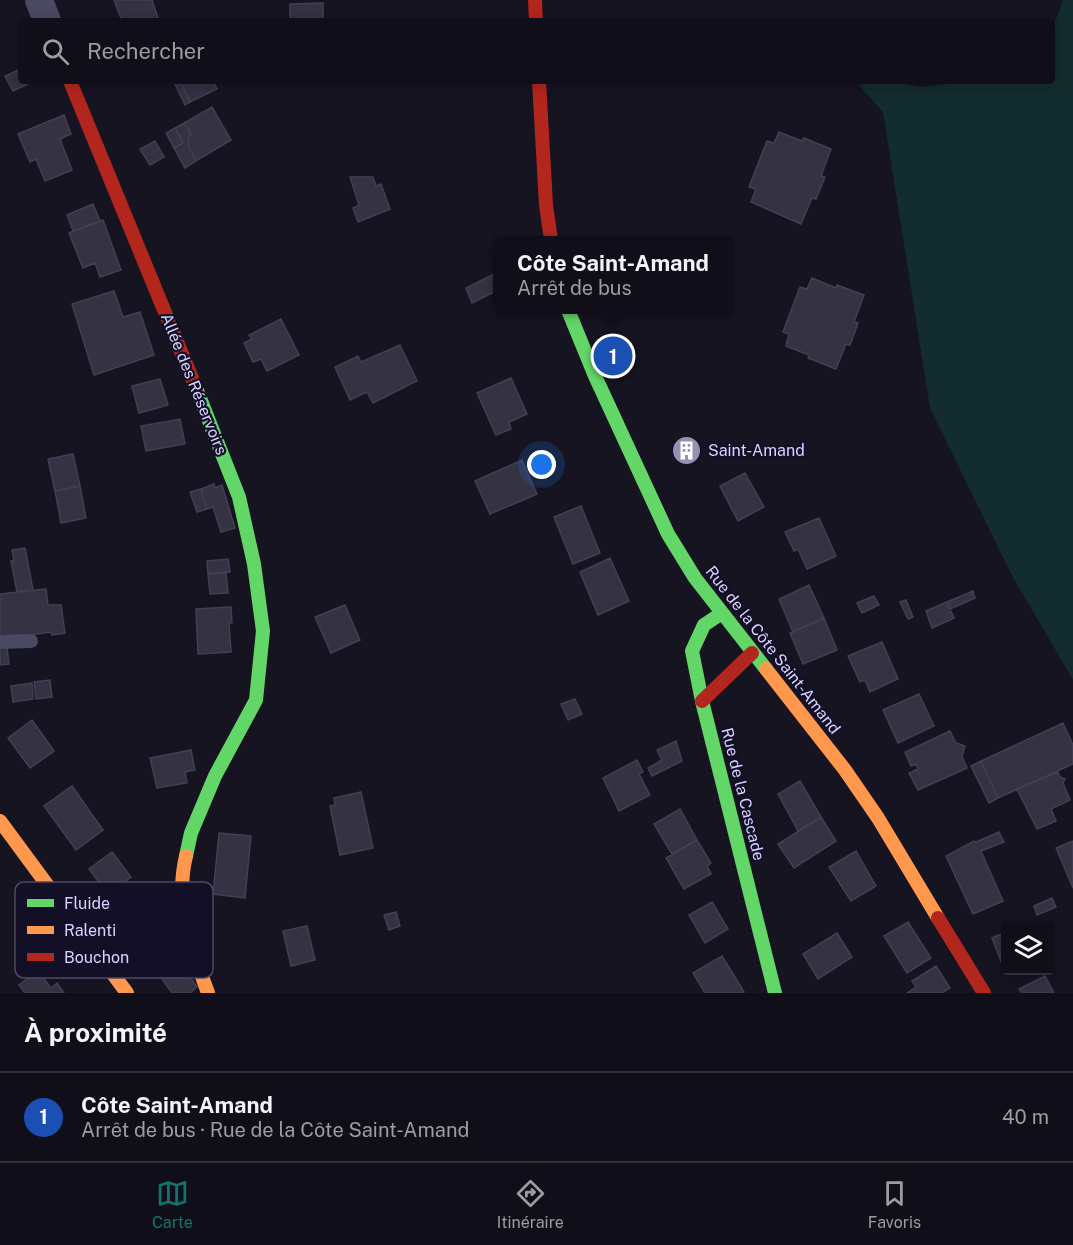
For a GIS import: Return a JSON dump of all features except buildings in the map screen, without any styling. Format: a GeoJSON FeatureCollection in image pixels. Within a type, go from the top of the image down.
{"type":"FeatureCollection","features":[{"type":"Feature","properties":{"kind":"street"},"geometry":{"type":"LineString","coordinates":[[39,0],[46,18]]}},
{"type":"Feature","properties":{"kind":"street"},"geometry":{"type":"LineString","coordinates":[[535,0],[536,18]]}},
{"type":"Feature","properties":{"kind":"street","name":"Allée des Réservoirs"},"geometry":{"type":"LineString","coordinates":[[71,84],[176,337],[239,497],[254,564],[263,631],[256,700],[215,776],[191,833],[181,882]]}},
{"type":"Feature","properties":{"kind":"street"},"geometry":{"type":"LineString","coordinates":[[539,84],[546,205],[550,236]]}},
{"type":"Feature","properties":{"kind":"street","name":"Rue de la Côte Saint-Amand"},"geometry":{"type":"LineString","coordinates":[[570,314],[595,376],[668,534],[695,578],[845,770],[878,818],[984,993]]}},
{"type":"Feature","properties":{"kind":"street","name":"Rue de la Cascade"},"geometry":{"type":"LineString","coordinates":[[722,613],[704,625],[692,651],[702,701],[776,993]]}},
{"type":"Feature","properties":{"kind":"street"},"geometry":{"type":"LineString","coordinates":[[702,701],[753,653]]}},
{"type":"Feature","properties":{"kind":"street"},"geometry":{"type":"LineString","coordinates":[[0,821],[45,882]]}},
{"type":"Feature","properties":{"kind":"street"},"geometry":{"type":"LineString","coordinates":[[115,978],[126,993]]}},
{"type":"Feature","properties":{"kind":"street","name":"Allée des Réservoirs"},"geometry":{"type":"LineString","coordinates":[[203,978],[208,993]]}},
{"type":"Feature","properties":{"kind":"lane"},"geometry":{"type":"LineString","coordinates":[[0,642],[31,641]]}},
{"type":"Feature","properties":{"kind":"green space"},"geometry":{"type":"Polygon","coordinates":[[[1063,0],[1073,0],[1073,680],[1011,574],[930,408],[883,112],[858,84],[905,84],[922,87],[944,84],[1055,84],[1055,22],[1063,0]]]}},
{"type":"Feature","properties":{"kind":"traffic: fast"},"geometry":{"type":"LineString","coordinates":[[570,314],[595,376],[668,534],[695,578],[766,669]]}},
{"type":"Feature","properties":{"kind":"traffic: fast"},"geometry":{"type":"LineString","coordinates":[[186,856],[191,833],[215,776],[256,700],[263,631],[254,564],[239,497],[196,388]]}},
{"type":"Feature","properties":{"kind":"traffic: fast"},"geometry":{"type":"LineString","coordinates":[[722,613],[704,625],[692,651],[702,701],[775,993]]}},
{"type":"Feature","properties":{"kind":"traffic: slow"},"geometry":{"type":"LineString","coordinates":[[766,669],[845,770],[878,818],[938,918]]}},
{"type":"Feature","properties":{"kind":"traffic: slow"},"geometry":{"type":"LineString","coordinates":[[0,821],[45,882]]}},
{"type":"Feature","properties":{"kind":"traffic: slow"},"geometry":{"type":"LineString","coordinates":[[183,882],[186,856]]}},
{"type":"Feature","properties":{"kind":"traffic: slow"},"geometry":{"type":"LineString","coordinates":[[116,978],[127,993]]}},
{"type":"Feature","properties":{"kind":"traffic: slow"},"geometry":{"type":"LineString","coordinates":[[203,978],[208,993]]}},
{"type":"Feature","properties":{"kind":"traffic: jam"},"geometry":{"type":"LineString","coordinates":[[535,0],[536,18]]}},
{"type":"Feature","properties":{"kind":"traffic: jam"},"geometry":{"type":"LineString","coordinates":[[71,84],[196,388]]}},
{"type":"Feature","properties":{"kind":"traffic: jam"},"geometry":{"type":"LineString","coordinates":[[539,84],[546,205],[550,236]]}},
{"type":"Feature","properties":{"kind":"traffic: jam"},"geometry":{"type":"LineString","coordinates":[[702,701],[752,653]]}},
{"type":"Feature","properties":{"kind":"traffic: jam"},"geometry":{"type":"LineString","coordinates":[[938,918],[984,993]]}},
{"type":"Feature","properties":{"kind":"place","name":"Côte Saint-Amand"},"geometry":{"type":"Point","coordinates":[613,356]}},
{"type":"Feature","properties":{"kind":"place","name":"Saint-Amand"},"geometry":{"type":"Point","coordinates":[687,450]}}]}
